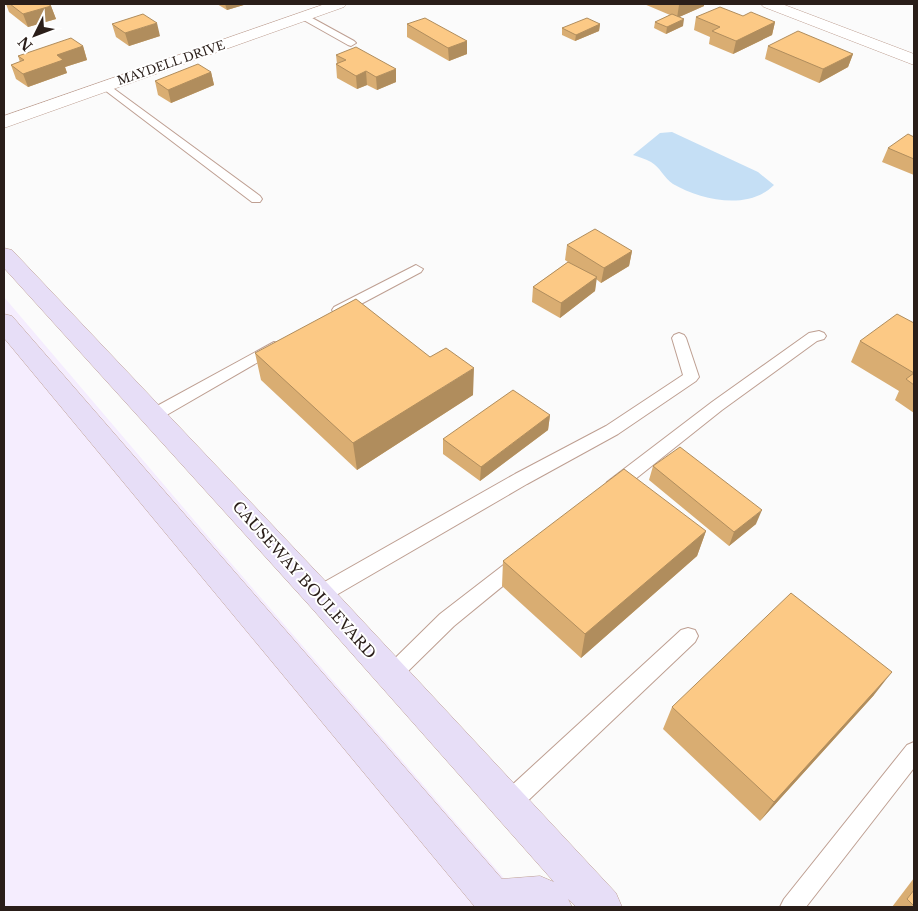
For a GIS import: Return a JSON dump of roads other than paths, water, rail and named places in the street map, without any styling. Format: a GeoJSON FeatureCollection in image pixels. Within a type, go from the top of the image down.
{"type":"FeatureCollection","features":[{"type":"Feature","properties":{"kind":"main road","name":"CAUSEWAY BOULEVARD"},"geometry":{"type":"LineString","coordinates":[[4,255],[320,596],[390,676],[602,907]]}},
{"type":"Feature","properties":{"kind":"main road"},"geometry":{"type":"LineString","coordinates":[[4,322],[492,905],[540,896],[552,907]]}},
{"type":"Feature","properties":{"kind":"street","name":"MAYDELL DRIVE"},"geometry":{"type":"LineString","coordinates":[[4,122],[339,4]]}},
{"type":"Feature","properties":{"kind":"street"},"geometry":{"type":"LineString","coordinates":[[769,4],[914,60]]}},
{"type":"Feature","properties":{"kind":"lane"},"geometry":{"type":"LineString","coordinates":[[303,16],[351,43]]}},
{"type":"Feature","properties":{"kind":"lane"},"geometry":{"type":"LineString","coordinates":[[106,86],[256,198]]}},
{"type":"Feature","properties":{"kind":"lane"},"geometry":{"type":"LineString","coordinates":[[328,316],[416,269]]}},
{"type":"Feature","properties":{"kind":"lane"},"geometry":{"type":"LineString","coordinates":[[601,497],[717,406],[814,336],[819,336]]}},
{"type":"Feature","properties":{"kind":"lane"},"geometry":{"type":"LineString","coordinates":[[320,596],[521,479],[612,430],[691,377],[679,338]]}},
{"type":"Feature","properties":{"kind":"lane"},"geometry":{"type":"LineString","coordinates":[[152,416],[286,340]]}},
{"type":"Feature","properties":{"kind":"lane"},"geometry":{"type":"LineString","coordinates":[[390,676],[447,620],[532,552]]}},
{"type":"Feature","properties":{"kind":"lane"},"geometry":{"type":"LineString","coordinates":[[508,804],[688,636]]}},
{"type":"Feature","properties":{"kind":"lane"},"geometry":{"type":"LineString","coordinates":[[801,904],[914,752]]}},
{"type":"Feature","properties":{"kind":"water"},"geometry":{"type":"Polygon","coordinates":[[[672,132],[758,172],[774,185],[763,193],[751,198],[738,200],[710,198],[684,190],[667,179],[654,164],[633,155],[660,133],[672,132]]]}}]}
